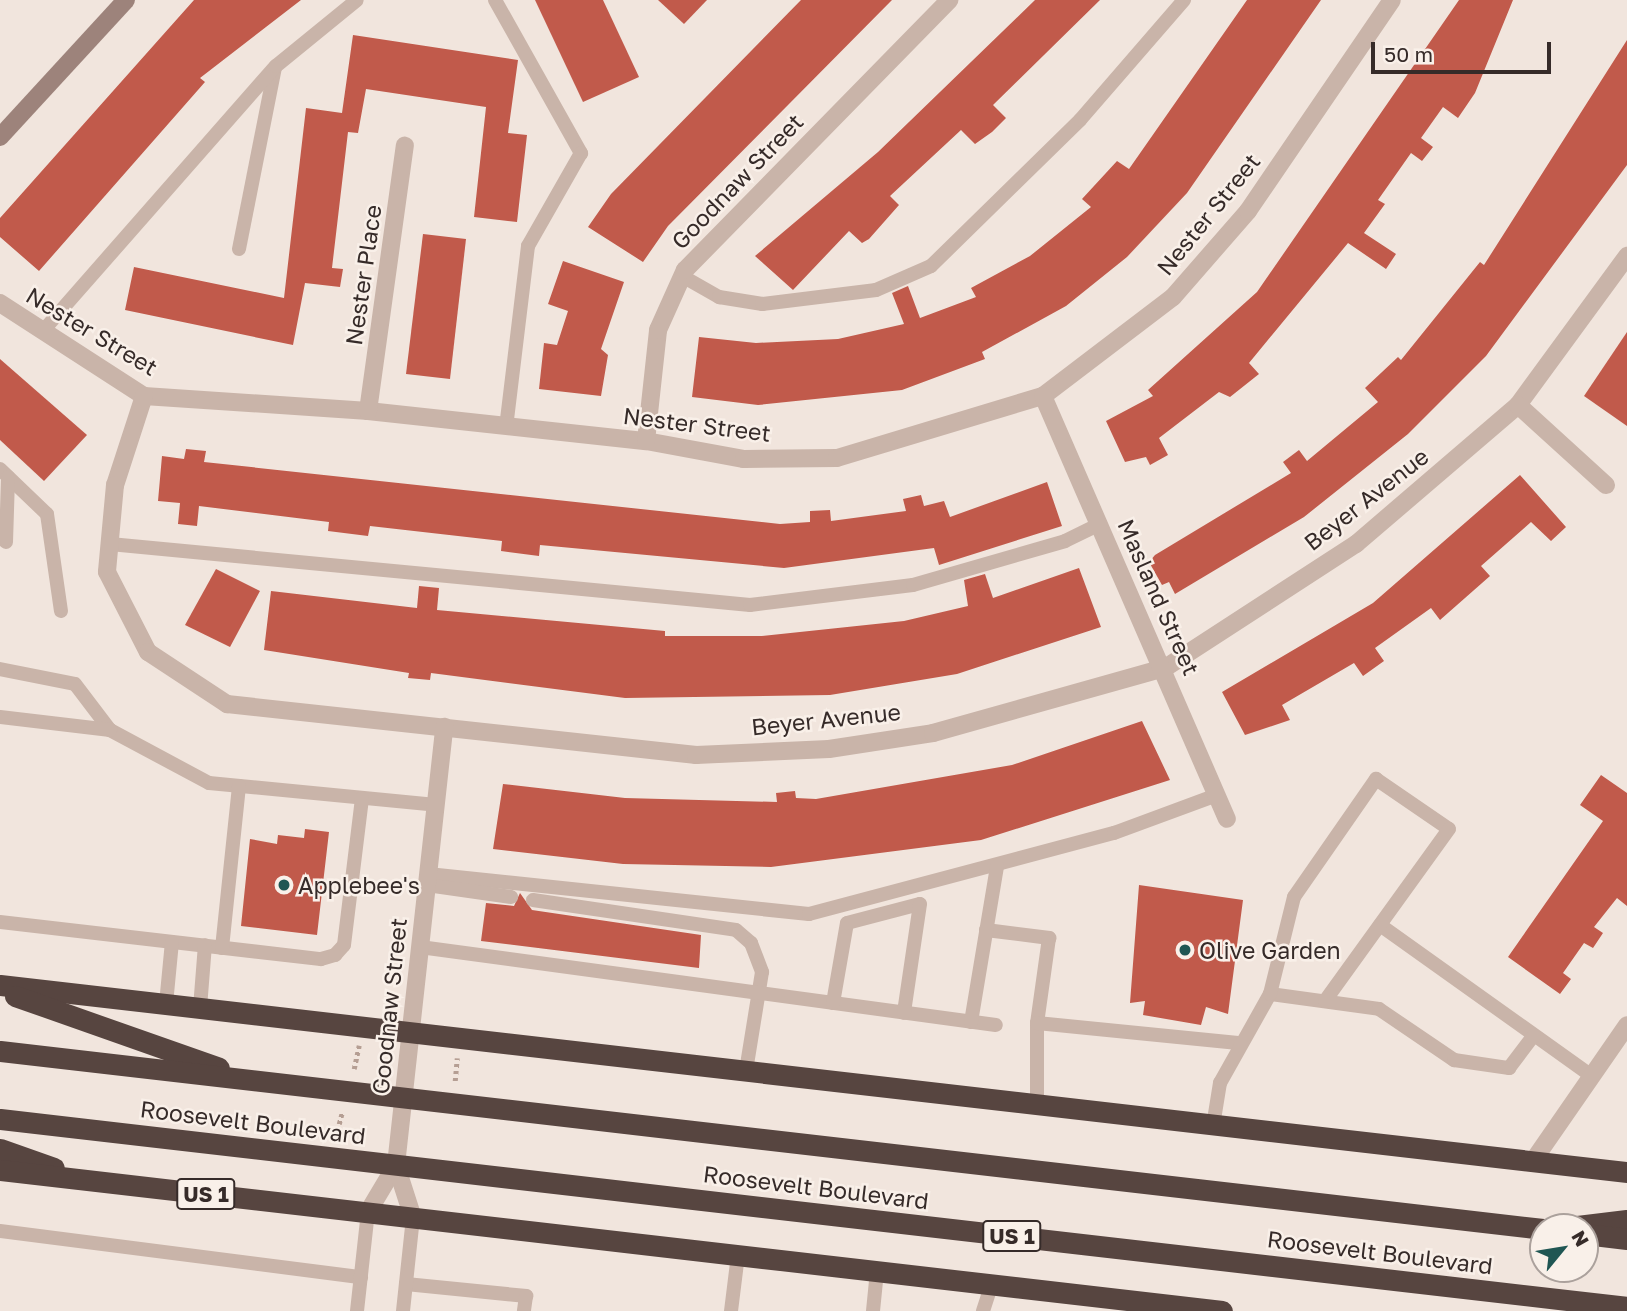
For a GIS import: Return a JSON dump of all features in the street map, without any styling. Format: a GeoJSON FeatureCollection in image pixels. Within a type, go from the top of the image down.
{"type":"FeatureCollection","features":[{"type":"Feature","properties":{"kind":"highway"},"geometry":{"type":"LineString","coordinates":[[0,988],[166,1004],[1627,1172]]}},
{"type":"Feature","properties":{"kind":"highway"},"geometry":{"type":"LineString","coordinates":[[0,988],[254,1080]]}},
{"type":"Feature","properties":{"kind":"highway","name":"Roosevelt Boulevard"},"geometry":{"type":"LineString","coordinates":[[0,1051],[1529,1227]]}},
{"type":"Feature","properties":{"kind":"highway","name":"Roosevelt Boulevard"},"geometry":{"type":"LineString","coordinates":[[0,1119],[1627,1307]]}},
{"type":"Feature","properties":{"kind":"highway"},"geometry":{"type":"LineString","coordinates":[[0,1149],[91,1181]]}},
{"type":"Feature","properties":{"kind":"highway","name":"US 1"},"geometry":{"type":"LineString","coordinates":[[0,1170],[1222,1311]]}},
{"type":"Feature","properties":{"kind":"highway"},"geometry":{"type":"LineString","coordinates":[[1599,1223],[1627,1220]]}},
{"type":"Feature","properties":{"kind":"highway"},"geometry":{"type":"LineString","coordinates":[[1599,1236],[1627,1239]]}},
{"type":"Feature","properties":{"kind":"main road"},"geometry":{"type":"LineString","coordinates":[[0,137],[125,0]]}},
{"type":"Feature","properties":{"kind":"street","name":"Goodnaw Street"},"geometry":{"type":"LineString","coordinates":[[646,441],[658,330],[682,276],[949,0]]}},
{"type":"Feature","properties":{"kind":"street","name":"Nester Street"},"geometry":{"type":"LineString","coordinates":[[0,303],[144,396],[368,411],[646,441],[744,459],[837,458],[1042,396],[1173,297],[1248,211],[1392,0]]}},
{"type":"Feature","properties":{"kind":"street","name":"Nester Place"},"geometry":{"type":"LineString","coordinates":[[368,411],[405,146]]}},
{"type":"Feature","properties":{"kind":"street","name":"Beyer Avenue"},"geometry":{"type":"LineString","coordinates":[[144,396],[114,485],[107,572],[148,652],[227,704],[696,755],[829,749],[933,733],[1165,668],[1356,544],[1518,405],[1627,256]]}},
{"type":"Feature","properties":{"kind":"street","name":"Masland Street"},"geometry":{"type":"LineString","coordinates":[[1042,396],[1165,668],[1227,819]]}},
{"type":"Feature","properties":{"kind":"street"},"geometry":{"type":"LineString","coordinates":[[1518,405],[1606,485]]}},
{"type":"Feature","properties":{"kind":"street","name":"Goodnaw Street"},"geometry":{"type":"LineString","coordinates":[[368,1212],[396,1165],[444,727]]}},
{"type":"Feature","properties":{"kind":"street"},"geometry":{"type":"LineString","coordinates":[[1533,1161],[1627,1025]]}},
{"type":"Feature","properties":{"kind":"street","name":"Goodnaw Street"},"geometry":{"type":"LineString","coordinates":[[396,1165],[413,1218]]}},
{"type":"Feature","properties":{"kind":"lane"},"geometry":{"type":"LineString","coordinates":[[42,332],[276,66],[357,0]]}},
{"type":"Feature","properties":{"kind":"lane"},"geometry":{"type":"LineString","coordinates":[[495,0],[581,153],[528,246],[506,427]]}},
{"type":"Feature","properties":{"kind":"lane"},"geometry":{"type":"LineString","coordinates":[[682,276],[719,298],[762,304],[876,289],[931,266],[1080,120],[1184,0]]}},
{"type":"Feature","properties":{"kind":"lane"},"geometry":{"type":"LineString","coordinates":[[239,249],[276,66]]}},
{"type":"Feature","properties":{"kind":"lane"},"geometry":{"type":"LineString","coordinates":[[4,473],[6,542]]}},
{"type":"Feature","properties":{"kind":"lane"},"geometry":{"type":"LineString","coordinates":[[4,473],[47,514],[61,611]]}},
{"type":"Feature","properties":{"kind":"lane"},"geometry":{"type":"LineString","coordinates":[[110,544],[750,605],[913,585],[1065,541],[1100,524]]}},
{"type":"Feature","properties":{"kind":"lane"},"geometry":{"type":"LineString","coordinates":[[0,669],[75,684],[110,730]]}},
{"type":"Feature","properties":{"kind":"lane"},"geometry":{"type":"LineString","coordinates":[[0,717],[110,730],[209,783],[436,805]]}},
{"type":"Feature","properties":{"kind":"lane"},"geometry":{"type":"LineString","coordinates":[[1213,1126],[1220,1083],[1238,1044],[1270,994],[1294,897],[1376,779],[1449,829],[1325,1001]]}},
{"type":"Feature","properties":{"kind":"lane"},"geometry":{"type":"LineString","coordinates":[[222,948],[239,786]]}},
{"type":"Feature","properties":{"kind":"lane"},"geometry":{"type":"LineString","coordinates":[[428,880],[809,914],[997,866],[1217,796]]}},
{"type":"Feature","properties":{"kind":"lane"},"geometry":{"type":"LineString","coordinates":[[0,922],[222,948],[335,955],[344,945],[362,798]]}},
{"type":"Feature","properties":{"kind":"lane"},"geometry":{"type":"LineString","coordinates":[[971,1022],[997,866]]}},
{"type":"Feature","properties":{"kind":"lane"},"geometry":{"type":"LineString","coordinates":[[428,880],[511,897]]}},
{"type":"Feature","properties":{"kind":"lane"},"geometry":{"type":"LineString","coordinates":[[533,900],[736,930],[751,943],[762,972],[756,993],[746,1071]]}},
{"type":"Feature","properties":{"kind":"lane"},"geometry":{"type":"LineString","coordinates":[[833,1003],[847,923],[920,904],[904,1013]]}},
{"type":"Feature","properties":{"kind":"lane"},"geometry":{"type":"LineString","coordinates":[[1380,925],[1592,1076]]}},
{"type":"Feature","properties":{"kind":"lane"},"geometry":{"type":"LineString","coordinates":[[986,930],[1049,938],[1037,1024],[1037,1104]]}},
{"type":"Feature","properties":{"kind":"lane"},"geometry":{"type":"LineString","coordinates":[[166,1004],[172,942]]}},
{"type":"Feature","properties":{"kind":"lane"},"geometry":{"type":"LineString","coordinates":[[200,1008],[205,946]]}},
{"type":"Feature","properties":{"kind":"lane"},"geometry":{"type":"LineString","coordinates":[[420,947],[996,1025]]}},
{"type":"Feature","properties":{"kind":"lane"},"geometry":{"type":"LineString","coordinates":[[1270,994],[1379,1009],[1454,1060],[1509,1068],[1534,1035]]}},
{"type":"Feature","properties":{"kind":"lane"},"geometry":{"type":"LineString","coordinates":[[1037,1024],[1238,1044]]}},
{"type":"Feature","properties":{"kind":"lane"},"geometry":{"type":"LineString","coordinates":[[357,1311],[368,1212]]}},
{"type":"Feature","properties":{"kind":"lane"},"geometry":{"type":"LineString","coordinates":[[402,1311],[413,1218]]}},
{"type":"Feature","properties":{"kind":"lane"},"geometry":{"type":"LineString","coordinates":[[0,1231],[361,1277]]}},
{"type":"Feature","properties":{"kind":"lane"},"geometry":{"type":"LineString","coordinates":[[731,1311],[738,1255]]}},
{"type":"Feature","properties":{"kind":"lane"},"geometry":{"type":"LineString","coordinates":[[873,1311],[877,1271]]}},
{"type":"Feature","properties":{"kind":"lane"},"geometry":{"type":"LineString","coordinates":[[405,1284],[526,1296],[524,1311]]}},
{"type":"Feature","properties":{"kind":"lane"},"geometry":{"type":"LineString","coordinates":[[983,1311],[992,1284]]}},
{"type":"Feature","properties":{"kind":"path"},"geometry":{"type":"LineString","coordinates":[[354,1069],[359,1046]]}},
{"type":"Feature","properties":{"kind":"path"},"geometry":{"type":"LineString","coordinates":[[455,1081],[457,1057]]}},
{"type":"Feature","properties":{"kind":"path"},"geometry":{"type":"LineString","coordinates":[[339,1124],[342,1113]]}},
{"type":"Feature","properties":{"kind":"building"},"geometry":{"type":"Polygon","coordinates":[[[194,0],[301,0],[200,78],[205,82],[39,271],[0,237],[0,218],[194,0]]]}},
{"type":"Feature","properties":{"kind":"building"},"geometry":{"type":"Polygon","coordinates":[[[535,0],[603,0],[639,77],[583,102],[535,0]]]}},
{"type":"Feature","properties":{"kind":"building"},"geometry":{"type":"Polygon","coordinates":[[[658,0],[707,0],[684,24],[658,0]]]}},
{"type":"Feature","properties":{"kind":"building"},"geometry":{"type":"Polygon","coordinates":[[[801,0],[892,0],[668,226],[643,262],[588,227],[611,194],[801,0]]]}},
{"type":"Feature","properties":{"kind":"building"},"geometry":{"type":"Polygon","coordinates":[[[1035,0],[1100,0],[993,105],[1006,118],[992,132],[975,144],[961,130],[890,196],[899,205],[869,239],[862,243],[849,231],[793,290],[755,256],[878,152],[1035,0]]]}},
{"type":"Feature","properties":{"kind":"building"},"geometry":{"type":"Polygon","coordinates":[[[1247,0],[1321,0],[1187,193],[1127,257],[1066,306],[982,352],[985,359],[902,390],[758,405],[692,397],[699,337],[756,343],[838,339],[904,324],[892,293],[908,286],[920,318],[976,297],[971,288],[1030,256],[1091,207],[1082,199],[1117,161],[1129,169],[1247,0]]]}},
{"type":"Feature","properties":{"kind":"building"},"geometry":{"type":"Polygon","coordinates":[[[1459,0],[1513,0],[1475,93],[1458,118],[1443,107],[1421,138],[1433,147],[1422,161],[1411,153],[1378,200],[1385,204],[1364,233],[1396,254],[1386,269],[1348,243],[1249,363],[1259,374],[1230,397],[1219,392],[1159,438],[1168,455],[1150,465],[1146,457],[1125,462],[1106,421],[1153,396],[1148,390],[1257,292],[1459,0]]]}},
{"type":"Feature","properties":{"kind":"building"},"geometry":{"type":"Polygon","coordinates":[[[353,35],[518,60],[508,133],[527,135],[517,222],[474,217],[486,107],[366,89],[358,133],[348,132],[332,268],[343,269],[340,287],[305,283],[293,345],[125,310],[134,267],[284,298],[306,108],[342,113],[353,35]]]}},
{"type":"Feature","properties":{"kind":"building"},"geometry":{"type":"Polygon","coordinates":[[[1627,40],[1627,165],[1486,356],[1408,434],[1304,517],[1175,594],[1169,582],[1162,585],[1149,562],[1155,555],[1291,473],[1283,462],[1299,450],[1307,461],[1378,402],[1365,388],[1398,357],[1401,360],[1480,262],[1484,265],[1627,40]]]}},
{"type":"Feature","properties":{"kind":"building"},"geometry":{"type":"Polygon","coordinates":[[[423,234],[466,239],[450,379],[406,374],[423,234]]]}},
{"type":"Feature","properties":{"kind":"building"},"geometry":{"type":"Polygon","coordinates":[[[563,261],[624,282],[601,349],[608,355],[601,396],[539,389],[544,343],[557,345],[568,311],[548,304],[563,261]]]}},
{"type":"Feature","properties":{"kind":"building"},"geometry":{"type":"Polygon","coordinates":[[[1627,332],[1627,426],[1584,396],[1627,332]]]}},
{"type":"Feature","properties":{"kind":"building"},"geometry":{"type":"Polygon","coordinates":[[[0,359],[87,435],[44,481],[0,440],[0,359]]]}},
{"type":"Feature","properties":{"kind":"building"},"geometry":{"type":"Polygon","coordinates":[[[186,449],[206,451],[204,462],[780,524],[810,522],[810,511],[830,510],[831,521],[906,511],[903,499],[921,495],[924,506],[944,501],[950,517],[1047,482],[1062,526],[939,565],[934,548],[784,568],[540,545],[539,556],[501,551],[502,541],[370,526],[368,536],[328,531],[329,522],[199,506],[197,526],[178,524],[180,503],[158,501],[162,456],[184,459],[186,449]]]}},
{"type":"Feature","properties":{"kind":"building"},"geometry":{"type":"Polygon","coordinates":[[[1520,475],[1566,527],[1551,541],[1531,522],[1481,566],[1490,576],[1440,620],[1431,608],[1375,648],[1384,661],[1363,676],[1354,663],[1282,705],[1290,720],[1245,735],[1222,692],[1373,603],[1520,475]]]}},
{"type":"Feature","properties":{"kind":"building"},"geometry":{"type":"Polygon","coordinates":[[[1079,568],[1101,627],[957,674],[830,695],[625,698],[431,673],[430,680],[408,678],[409,673],[264,650],[271,591],[417,608],[419,586],[439,588],[437,610],[665,631],[665,636],[762,636],[904,621],[968,606],[964,580],[985,574],[993,598],[1079,568]]]}},
{"type":"Feature","properties":{"kind":"building"},"geometry":{"type":"Polygon","coordinates":[[[216,569],[260,591],[230,647],[185,625],[216,569]]]}},
{"type":"Feature","properties":{"kind":"building"},"geometry":{"type":"Polygon","coordinates":[[[1142,721],[1170,780],[981,840],[771,867],[623,864],[493,849],[503,784],[625,798],[777,802],[776,793],[795,791],[796,798],[816,799],[1012,765],[1142,721]]]}},
{"type":"Feature","properties":{"kind":"building"},"geometry":{"type":"Polygon","coordinates":[[[1601,775],[1627,793],[1627,906],[1617,898],[1594,927],[1603,933],[1593,948],[1584,943],[1563,973],[1571,979],[1560,994],[1508,957],[1603,821],[1580,805],[1601,775]]]}},
{"type":"Feature","properties":{"kind":"building","name":"Applebee's"},"geometry":{"type":"Polygon","coordinates":[[[305,829],[329,832],[317,935],[241,926],[250,839],[277,844],[278,835],[304,838],[305,829]]]}},
{"type":"Feature","properties":{"kind":"building","name":"Olive Garden"},"geometry":{"type":"Polygon","coordinates":[[[1139,885],[1243,900],[1228,1014],[1206,1007],[1201,1025],[1143,1015],[1145,1001],[1130,1003],[1139,885]]]}},
{"type":"Feature","properties":{"kind":"building"},"geometry":{"type":"Polygon","coordinates":[[[520,893],[532,910],[701,935],[699,968],[481,941],[486,903],[514,906],[520,893]]]}},
{"type":"Feature","properties":{"kind":"place","name":"Applebee's"},"geometry":{"type":"Point","coordinates":[284,885]}},
{"type":"Feature","properties":{"kind":"place","name":"Olive Garden"},"geometry":{"type":"Point","coordinates":[1185,950]}}]}
